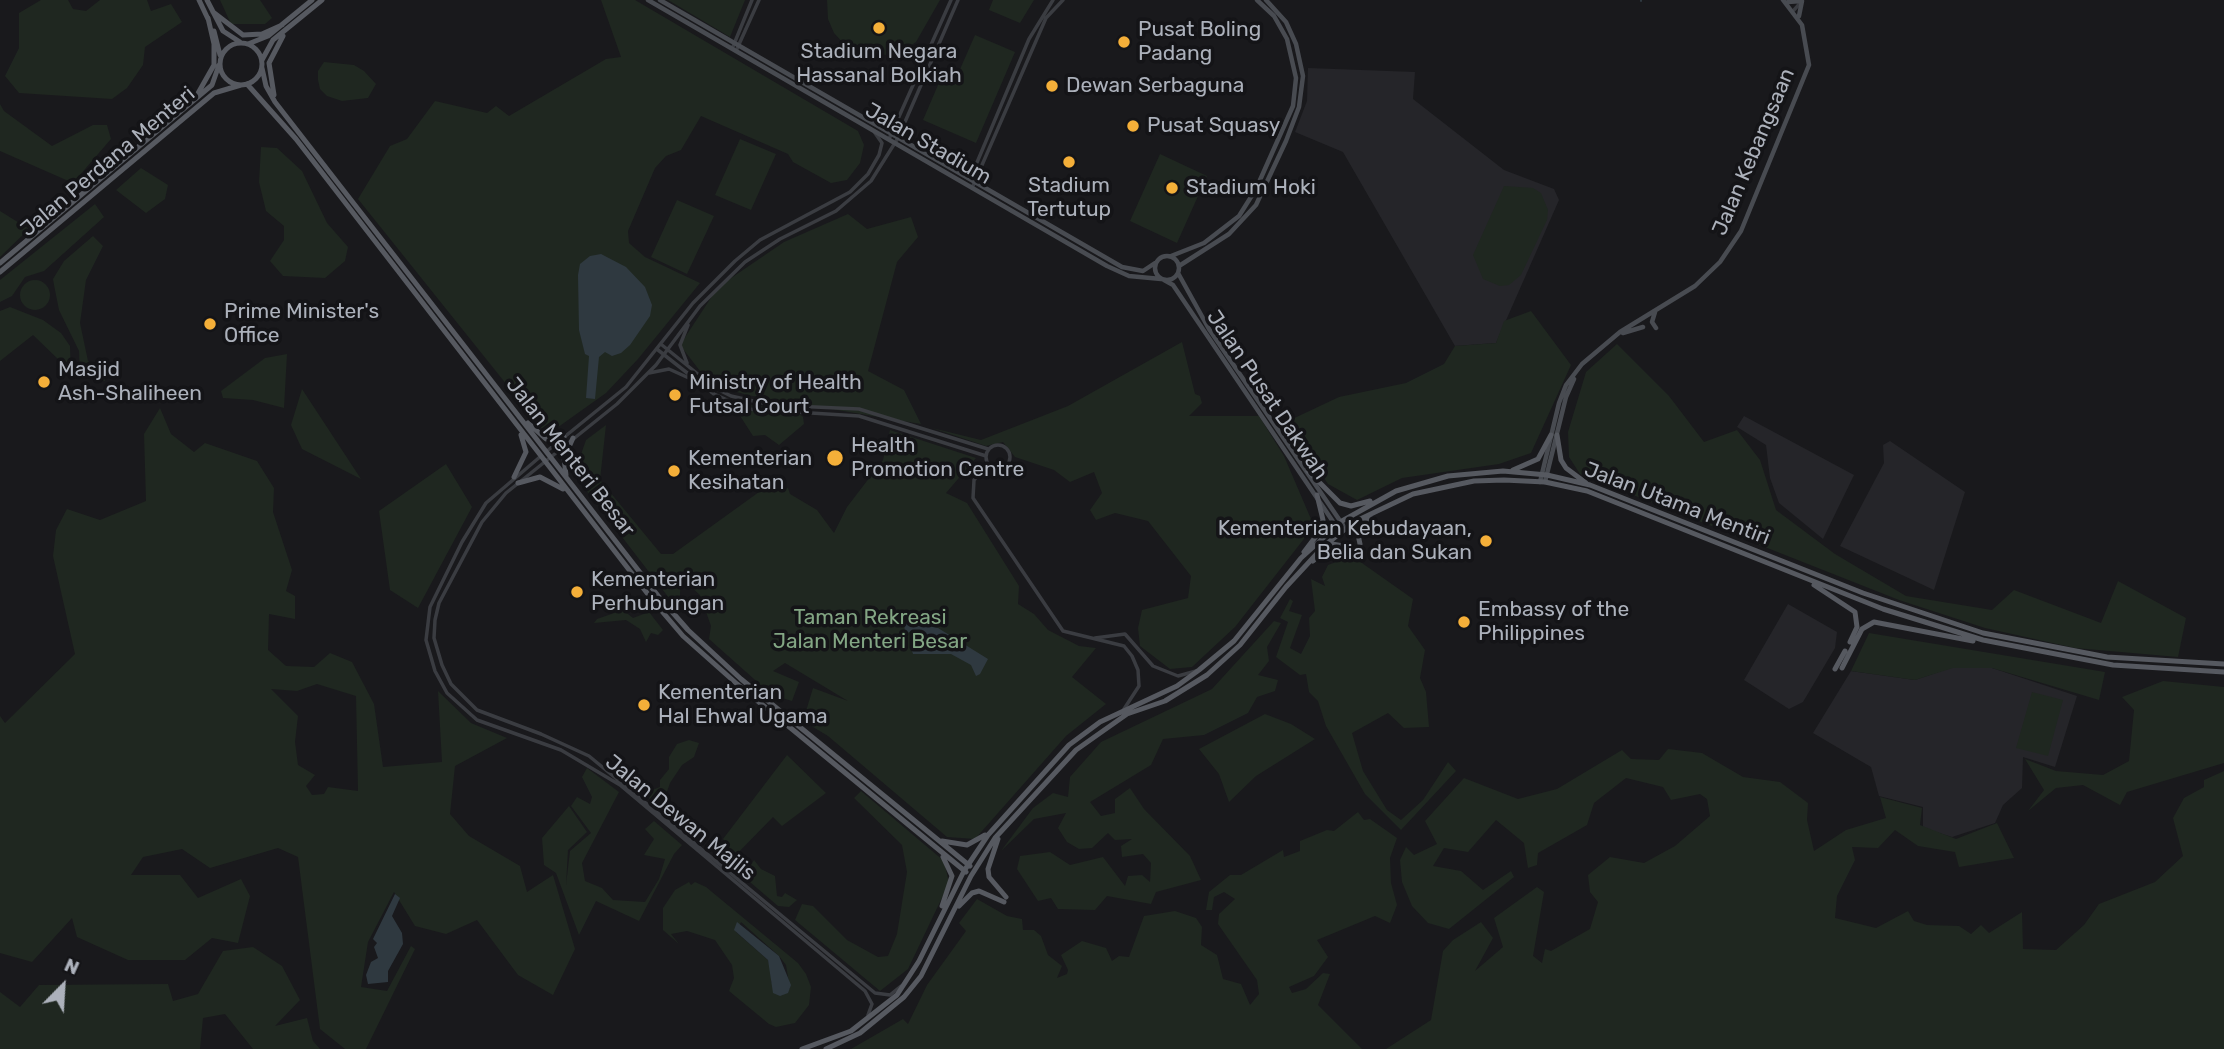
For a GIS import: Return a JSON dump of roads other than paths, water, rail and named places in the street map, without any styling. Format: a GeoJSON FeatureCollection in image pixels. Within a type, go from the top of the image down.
{"type":"FeatureCollection","features":[{"type":"Feature","properties":{"kind":"main road"},"geometry":{"type":"LineString","coordinates":[[199,0],[216,36],[219,62],[227,80],[244,85],[256,79],[262,68],[262,60],[257,50],[223,30],[207,0]]}},
{"type":"Feature","properties":{"kind":"main road"},"geometry":{"type":"LineString","coordinates":[[262,60],[273,40],[312,0]]}},
{"type":"Feature","properties":{"kind":"main road"},"geometry":{"type":"LineString","coordinates":[[248,44],[285,27],[322,0]]}},
{"type":"Feature","properties":{"kind":"main road","name":"Jalan Stadium"},"geometry":{"type":"LineString","coordinates":[[648,0],[897,140],[1120,272],[1163,279]]}},
{"type":"Feature","properties":{"kind":"main road","name":"Jalan Stadium"},"geometry":{"type":"LineString","coordinates":[[660,0],[872,130],[891,137]]}},
{"type":"Feature","properties":{"kind":"main road"},"geometry":{"type":"LineString","coordinates":[[1171,256],[1179,266],[1178,273],[1172,279],[1163,279],[1154,269],[1155,263],[1165,256],[1203,243],[1239,216],[1256,189],[1293,106],[1296,78],[1287,39],[1273,16],[1257,0]]}},
{"type":"Feature","properties":{"kind":"main road"},"geometry":{"type":"LineString","coordinates":[[1179,266],[1229,234],[1256,205],[1299,107],[1303,76],[1296,44],[1286,22],[1266,0]]}},
{"type":"Feature","properties":{"kind":"main road"},"geometry":{"type":"LineString","coordinates":[[1784,1],[1803,1],[1799,17]]}},
{"type":"Feature","properties":{"kind":"main road","name":"Jalan Kebangsaan"},"geometry":{"type":"LineString","coordinates":[[1543,482],[1554,435],[1575,375],[1591,355],[1616,336],[1709,274],[1741,231],[1808,65],[1807,39],[1799,17],[1784,1]]}},
{"type":"Feature","properties":{"kind":"main road"},"geometry":{"type":"LineString","coordinates":[[213,12],[243,35],[261,34],[285,27]]}},
{"type":"Feature","properties":{"kind":"main road"},"geometry":{"type":"LineString","coordinates":[[194,100],[214,65],[214,44],[208,18]]}},
{"type":"Feature","properties":{"kind":"main road"},"geometry":{"type":"LineString","coordinates":[[275,102],[269,62],[285,27]]}},
{"type":"Feature","properties":{"kind":"main road"},"geometry":{"type":"LineString","coordinates":[[219,62],[228,46],[240,42]]}},
{"type":"Feature","properties":{"kind":"main road","name":"Jalan Perdana Menteri"},"geometry":{"type":"LineString","coordinates":[[0,263],[212,85],[219,62]]}},
{"type":"Feature","properties":{"kind":"main road","name":"Jalan Menteri Besar"},"geometry":{"type":"LineString","coordinates":[[262,68],[266,86],[299,137],[519,428],[567,479],[688,630],[803,730],[974,870]]}},
{"type":"Feature","properties":{"kind":"main road","name":"Jalan Perdana Menteri"},"geometry":{"type":"LineString","coordinates":[[0,272],[214,93],[244,85]]}},
{"type":"Feature","properties":{"kind":"main road","name":"Jalan Menteri Besar"},"geometry":{"type":"LineString","coordinates":[[244,85],[299,137],[515,412],[573,498],[683,636],[737,684],[971,876]]}},
{"type":"Feature","properties":{"kind":"main road","name":"Jalan Stadium"},"geometry":{"type":"LineString","coordinates":[[971,184],[1122,268],[1143,271],[1155,263]]}},
{"type":"Feature","properties":{"kind":"main road"},"geometry":{"type":"LineString","coordinates":[[49,223],[57,220],[87,195],[93,195]]}},
{"type":"Feature","properties":{"kind":"main road","name":"Jalan Pusat Dakwah"},"geometry":{"type":"LineString","coordinates":[[1178,273],[1209,329],[1342,521]]}},
{"type":"Feature","properties":{"kind":"main road","name":"Jalan Pusat Dakwah"},"geometry":{"type":"LineString","coordinates":[[1163,279],[1173,285],[1340,528]]}},
{"type":"Feature","properties":{"kind":"main road"},"geometry":{"type":"LineString","coordinates":[[1655,312],[1653,322],[1656,328]]}},
{"type":"Feature","properties":{"kind":"main road"},"geometry":{"type":"LineString","coordinates":[[1616,336],[1643,327]]}},
{"type":"Feature","properties":{"kind":"main road"},"geometry":{"type":"LineString","coordinates":[[515,412],[540,435],[552,440],[564,437]]}},
{"type":"Feature","properties":{"kind":"main road"},"geometry":{"type":"LineString","coordinates":[[519,428],[526,452],[516,480],[548,479],[573,498]]}},
{"type":"Feature","properties":{"kind":"main road"},"geometry":{"type":"LineString","coordinates":[[1503,471],[1521,468],[1538,459],[1554,435]]}},
{"type":"Feature","properties":{"kind":"main road"},"geometry":{"type":"LineString","coordinates":[[1554,435],[1566,468],[1590,485]]}},
{"type":"Feature","properties":{"kind":"main road"},"geometry":{"type":"LineString","coordinates":[[567,479],[564,458],[573,438]]}},
{"type":"Feature","properties":{"kind":"main road"},"geometry":{"type":"LineString","coordinates":[[1308,471],[1331,497],[1351,506],[1396,491]]}},
{"type":"Feature","properties":{"kind":"main road","name":"Jalan Utama Mentiri"},"geometry":{"type":"LineString","coordinates":[[826,1049],[875,1024],[904,998],[925,968],[974,870],[1000,832],[1076,750],[1127,715],[1165,701],[1191,687],[1222,663],[1340,528],[1342,521],[1396,491],[1448,476],[1503,471],[1544,475],[1590,485],[1863,593],[1983,633],[2106,657],[2224,664]]}},
{"type":"Feature","properties":{"kind":"main road","name":"Jalan Utama Mentiri"},"geometry":{"type":"LineString","coordinates":[[802,1049],[851,1031],[885,1007],[908,980],[964,871],[993,828],[1069,745],[1124,709],[1178,686],[1234,641],[1301,558],[1340,528],[1382,506],[1413,494],[1474,481],[1543,482],[1615,500],[1915,620],[1983,640],[2103,664],[2224,672]]}},
{"type":"Feature","properties":{"kind":"main road"},"geometry":{"type":"LineString","coordinates":[[1304,567],[1332,544],[1357,546],[1357,530],[1360,524],[1413,494]]}},
{"type":"Feature","properties":{"kind":"main road"},"geometry":{"type":"LineString","coordinates":[[1301,558],[1320,531],[1322,520],[1317,495]]}},
{"type":"Feature","properties":{"kind":"main road"},"geometry":{"type":"LineString","coordinates":[[1783,569],[1825,590],[1854,612],[1856,630],[1839,668],[1862,629],[1874,622],[1983,640]]}},
{"type":"Feature","properties":{"kind":"main road"},"geometry":{"type":"LineString","coordinates":[[936,839],[967,845],[993,828]]}},
{"type":"Feature","properties":{"kind":"main road"},"geometry":{"type":"LineString","coordinates":[[953,912],[972,892],[989,893],[1005,900],[989,877],[988,869],[1000,832]]}},
{"type":"Feature","properties":{"kind":"main road"},"geometry":{"type":"LineString","coordinates":[[923,954],[951,885],[950,869],[940,851]]}},
{"type":"Feature","properties":{"kind":"street"},"geometry":{"type":"LineString","coordinates":[[735,47],[752,0]]}},
{"type":"Feature","properties":{"kind":"street"},"geometry":{"type":"LineString","coordinates":[[735,47],[759,0]]}},
{"type":"Feature","properties":{"kind":"street"},"geometry":{"type":"LineString","coordinates":[[891,137],[951,0]]}},
{"type":"Feature","properties":{"kind":"street"},"geometry":{"type":"LineString","coordinates":[[545,457],[617,404],[664,355],[692,317],[745,262],[856,197],[881,168],[897,140],[958,0]]}},
{"type":"Feature","properties":{"kind":"street"},"geometry":{"type":"LineString","coordinates":[[971,184],[1026,45],[1053,0]]}},
{"type":"Feature","properties":{"kind":"street"},"geometry":{"type":"LineString","coordinates":[[971,184],[1046,18],[1063,0]]}},
{"type":"Feature","properties":{"kind":"street"},"geometry":{"type":"LineString","coordinates":[[1794,10],[1803,1]]}},
{"type":"Feature","properties":{"kind":"street"},"geometry":{"type":"LineString","coordinates":[[545,457],[564,437],[626,387],[659,350],[693,303],[735,261],[760,240],[850,192],[868,174],[882,147],[872,130]]}},
{"type":"Feature","properties":{"kind":"street"},"geometry":{"type":"LineString","coordinates":[[690,368],[682,356],[680,345],[692,317]]}},
{"type":"Feature","properties":{"kind":"street"},"geometry":{"type":"LineString","coordinates":[[662,345],[715,388],[748,401],[859,409],[988,449]]}},
{"type":"Feature","properties":{"kind":"street"},"geometry":{"type":"LineString","coordinates":[[659,350],[707,389]]}},
{"type":"Feature","properties":{"kind":"street"},"geometry":{"type":"LineString","coordinates":[[647,374],[661,368],[669,369],[747,409],[859,416],[986,456]]}},
{"type":"Feature","properties":{"kind":"street"},"geometry":{"type":"LineString","coordinates":[[924,437],[926,430]]}},
{"type":"Feature","properties":{"kind":"street"},"geometry":{"type":"LineString","coordinates":[[995,445],[1003,446],[1009,453],[1006,465],[997,469],[989,465],[986,456],[988,449],[995,445]]}},
{"type":"Feature","properties":{"kind":"street","name":"Jalan Dewan Majlis"},"geometry":{"type":"LineString","coordinates":[[545,457],[492,496],[474,518],[430,607],[425,628],[429,652],[447,693],[464,712],[492,727],[561,750],[620,785],[865,991],[871,1000],[871,1010],[851,1031]]}},
{"type":"Feature","properties":{"kind":"street"},"geometry":{"type":"LineString","coordinates":[[989,465],[974,480],[973,498],[1063,631],[1124,646],[1132,656],[1138,670],[1139,686],[1124,709]]}},
{"type":"Feature","properties":{"kind":"street","name":"Jalan Dewan Majlis"},"geometry":{"type":"LineString","coordinates":[[516,480],[482,522],[437,611],[434,638],[451,684],[477,710],[562,742],[604,766],[875,993],[890,995],[908,980]]}},
{"type":"Feature","properties":{"kind":"street"},"geometry":{"type":"LineString","coordinates":[[430,607],[437,611]]}},
{"type":"Feature","properties":{"kind":"street"},"geometry":{"type":"LineString","coordinates":[[1090,638],[1125,634],[1153,666],[1166,673],[1178,676],[1199,670]]}},
{"type":"Feature","properties":{"kind":"place","name":"Stadium Negara Hassanal Bolkiah"},"geometry":{"type":"Point","coordinates":[879,28]}},
{"type":"Feature","properties":{"kind":"place","name":"Pusat Boling Padang"},"geometry":{"type":"Point","coordinates":[1124,42]}},
{"type":"Feature","properties":{"kind":"place","name":"Dewan Serbaguna"},"geometry":{"type":"Point","coordinates":[1052,86]}},
{"type":"Feature","properties":{"kind":"place","name":"Pusat Squasy"},"geometry":{"type":"Point","coordinates":[1133,126]}},
{"type":"Feature","properties":{"kind":"place","name":"Stadium Tertutup"},"geometry":{"type":"Point","coordinates":[1069,162]}},
{"type":"Feature","properties":{"kind":"place","name":"Stadium Hoki"},"geometry":{"type":"Point","coordinates":[1172,188]}},
{"type":"Feature","properties":{"kind":"place","name":"Prime Minister's Office"},"geometry":{"type":"Point","coordinates":[210,324]}},
{"type":"Feature","properties":{"kind":"place","name":"Masjid Ash-Shaliheen"},"geometry":{"type":"Point","coordinates":[44,382]}},
{"type":"Feature","properties":{"kind":"place","name":"Ministry of Health Futsal Court"},"geometry":{"type":"Point","coordinates":[675,395]}},
{"type":"Feature","properties":{"kind":"place","name":"Health Promotion Centre"},"geometry":{"type":"Point","coordinates":[835,458]}},
{"type":"Feature","properties":{"kind":"place","name":"Kementerian Kesihatan"},"geometry":{"type":"Point","coordinates":[674,471]}},
{"type":"Feature","properties":{"kind":"place","name":"Kementerian Kebudayaan, Belia dan Sukan"},"geometry":{"type":"Point","coordinates":[1486,541]}},
{"type":"Feature","properties":{"kind":"place","name":"Kementerian Perhubungan"},"geometry":{"type":"Point","coordinates":[577,592]}},
{"type":"Feature","properties":{"kind":"place","name":"Embassy of the Philippines"},"geometry":{"type":"Point","coordinates":[1464,622]}},
{"type":"Feature","properties":{"kind":"place","name":"Kementerian Hal Ehwal Ugama"},"geometry":{"type":"Point","coordinates":[644,705]}},
{"type":"Feature","properties":{"kind":"park label","name":"Taman Rekreasi Jalan Menteri Besar"},"geometry":{"type":"Point","coordinates":[870,630]}}]}
